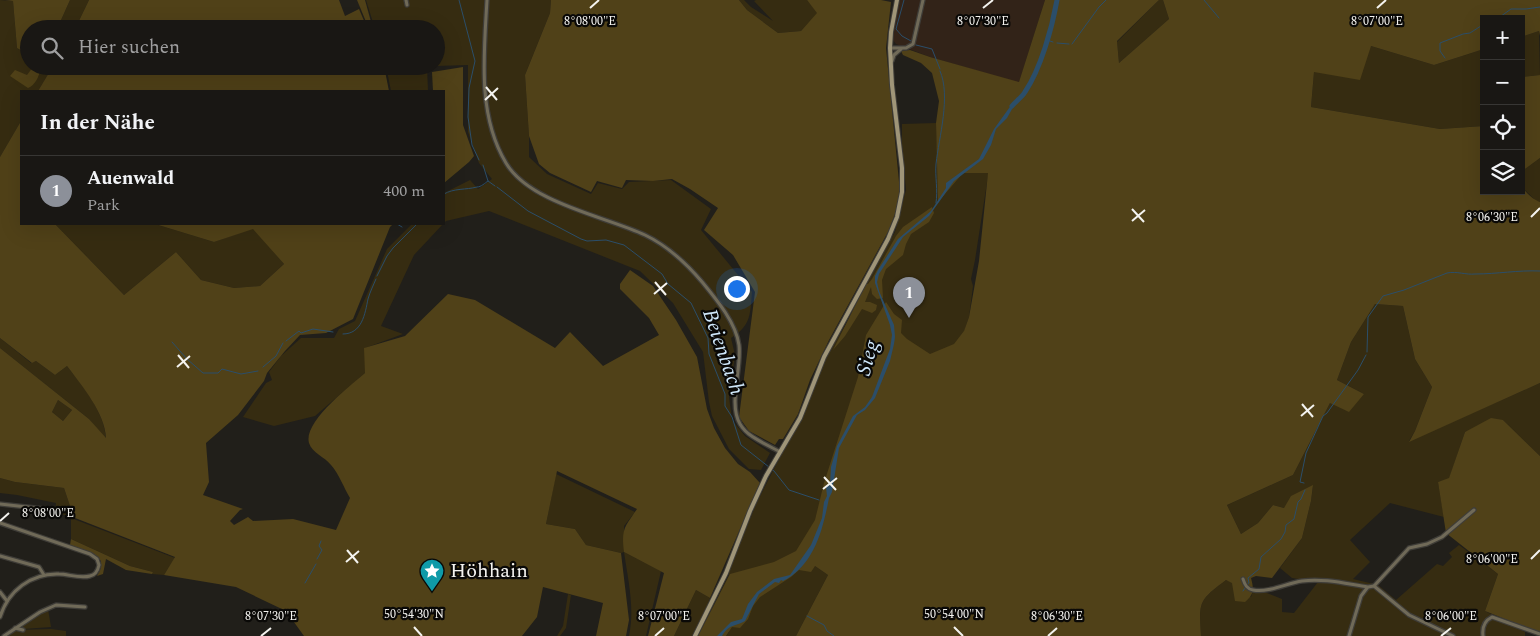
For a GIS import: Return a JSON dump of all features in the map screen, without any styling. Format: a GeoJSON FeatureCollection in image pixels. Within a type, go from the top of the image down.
{"type":"FeatureCollection","features":[{"type":"Feature","properties":{"kind":"main road"},"geometry":{"type":"LineString","coordinates":[[695,636],[726,573],[766,476],[800,418],[824,357],[888,239],[899,210],[902,168],[890,67],[890,48],[897,0]]}},
{"type":"Feature","properties":{"kind":"street"},"geometry":{"type":"LineString","coordinates":[[406,0],[407,5]]}},
{"type":"Feature","properties":{"kind":"street"},"geometry":{"type":"LineString","coordinates":[[487,0],[485,64],[487,108],[494,136],[508,167],[522,181],[542,195],[646,235],[669,249],[688,266],[720,306],[736,335],[739,358],[735,402],[739,422],[751,436],[780,452]]}},
{"type":"Feature","properties":{"kind":"street"},"geometry":{"type":"LineString","coordinates":[[890,48],[909,47],[914,41],[923,0]]}},
{"type":"Feature","properties":{"kind":"street"},"geometry":{"type":"LineString","coordinates":[[890,67],[894,55],[902,48]]}},
{"type":"Feature","properties":{"kind":"street"},"geometry":{"type":"LineString","coordinates":[[0,504],[45,509],[53,513]]}},
{"type":"Feature","properties":{"kind":"street"},"geometry":{"type":"LineString","coordinates":[[1243,580],[1246,586],[1252,590],[1264,590],[1313,580],[1368,587],[1374,586],[1409,548],[1427,544],[1442,537],[1474,510]]}},
{"type":"Feature","properties":{"kind":"street"},"geometry":{"type":"LineString","coordinates":[[0,523],[90,554],[99,563],[97,570],[90,576],[44,575],[25,583],[7,601],[0,617]]}},
{"type":"Feature","properties":{"kind":"street"},"geometry":{"type":"LineString","coordinates":[[0,556],[39,567],[44,575]]}},
{"type":"Feature","properties":{"kind":"street"},"geometry":{"type":"LineString","coordinates":[[1374,586],[1409,615],[1453,636]]}},
{"type":"Feature","properties":{"kind":"street"},"geometry":{"type":"LineString","coordinates":[[1349,636],[1360,596],[1368,587]]}},
{"type":"Feature","properties":{"kind":"street"},"geometry":{"type":"LineString","coordinates":[[0,592],[7,601]]}},
{"type":"Feature","properties":{"kind":"street"},"geometry":{"type":"LineString","coordinates":[[4,636],[46,609],[56,605],[84,607]]}},
{"type":"Feature","properties":{"kind":"street"},"geometry":{"type":"LineString","coordinates":[[1483,636],[1483,626],[1492,617],[1540,634]]}},
{"type":"Feature","properties":{"kind":"street"},"geometry":{"type":"LineString","coordinates":[[15,628],[23,630]]}},
{"type":"Feature","properties":{"kind":"shaded area"},"geometry":{"type":"Polygon","coordinates":[[[0,0],[13,1],[17,48],[20,50],[20,75],[48,75],[39,90],[20,90],[20,123],[0,157],[0,0]]]}},
{"type":"Feature","properties":{"kind":"shaded area"},"geometry":{"type":"Polygon","coordinates":[[[5,0],[70,0],[61,20],[20,20],[20,50],[17,48],[13,1],[5,0]]]}},
{"type":"Feature","properties":{"kind":"shaded area"},"geometry":{"type":"Polygon","coordinates":[[[70,0],[89,0],[79,20],[61,20],[70,0]]]}},
{"type":"Feature","properties":{"kind":"shaded area"},"geometry":{"type":"Polygon","coordinates":[[[89,0],[339,0],[345,16],[359,9],[364,20],[79,20],[89,0]]]}},
{"type":"Feature","properties":{"kind":"shaded area"},"geometry":{"type":"Polygon","coordinates":[[[357,0],[365,0],[371,20],[365,20],[357,0]]]}},
{"type":"Feature","properties":{"kind":"shaded area"},"geometry":{"type":"Polygon","coordinates":[[[366,0],[551,0],[550,13],[525,75],[529,157],[547,174],[591,194],[598,183],[622,189],[629,182],[671,180],[711,209],[701,230],[752,292],[749,318],[743,328],[731,338],[735,355],[729,397],[732,420],[745,436],[770,453],[761,470],[749,469],[729,449],[712,416],[703,352],[673,303],[640,271],[489,211],[445,222],[445,192],[470,180],[478,189],[492,179],[479,163],[468,132],[468,65],[445,66],[445,20],[372,20],[366,0]]]}},
{"type":"Feature","properties":{"kind":"shaded area"},"geometry":{"type":"Polygon","coordinates":[[[551,0],[739,0],[747,10],[778,33],[801,31],[817,13],[807,0],[881,0],[891,2],[886,48],[900,192],[896,211],[889,230],[829,340],[810,380],[798,414],[783,439],[779,439],[775,445],[749,431],[739,417],[755,292],[733,255],[704,230],[718,208],[672,179],[653,181],[626,180],[622,188],[597,181],[591,192],[550,173],[539,164],[529,136],[525,75],[550,13],[551,0]]]}},
{"type":"Feature","properties":{"kind":"shaded area"},"geometry":{"type":"Polygon","coordinates":[[[739,0],[744,0],[751,7],[773,21],[754,1],[807,0],[818,13],[801,31],[778,33],[747,10],[739,0]]]}},
{"type":"Feature","properties":{"kind":"shaded area"},"geometry":{"type":"Polygon","coordinates":[[[900,0],[1045,0],[1019,83],[930,57],[896,44],[893,40],[900,0]]]}},
{"type":"Feature","properties":{"kind":"shaded area"},"geometry":{"type":"Polygon","coordinates":[[[1045,0],[1159,0],[1117,41],[1119,63],[1169,19],[1163,0],[1540,0],[1540,36],[1539,31],[1525,36],[1525,15],[1480,15],[1480,50],[1434,65],[1371,46],[1360,80],[1314,72],[1311,107],[1440,129],[1480,126],[1480,195],[1525,195],[1525,190],[1540,202],[1540,383],[1409,442],[1432,387],[1415,359],[1403,306],[1375,304],[1351,342],[1337,380],[1364,394],[1349,412],[1330,403],[1293,475],[1227,505],[1241,534],[1258,523],[1273,505],[1284,508],[1291,496],[1313,485],[1302,538],[1272,578],[1256,576],[1251,578],[1253,592],[1245,602],[1235,601],[1232,583],[1226,580],[1210,593],[1202,603],[1200,616],[1201,636],[796,636],[828,575],[815,566],[811,572],[799,570],[760,597],[753,606],[748,619],[740,628],[732,627],[726,636],[698,636],[730,574],[774,562],[796,551],[815,520],[824,483],[858,377],[866,335],[886,302],[894,314],[902,320],[901,333],[930,354],[954,344],[964,331],[969,317],[979,261],[988,173],[963,173],[938,202],[936,123],[939,101],[932,73],[921,63],[903,55],[901,51],[910,50],[1019,82],[1045,0]]]}},
{"type":"Feature","properties":{"kind":"shaded area"},"geometry":{"type":"Polygon","coordinates":[[[1159,0],[1163,0],[1169,19],[1119,63],[1117,42],[1159,0]]]}},
{"type":"Feature","properties":{"kind":"shaded area"},"geometry":{"type":"Polygon","coordinates":[[[1539,31],[1540,75],[1525,77],[1525,36],[1539,31]]]}},
{"type":"Feature","properties":{"kind":"shaded area"},"geometry":{"type":"Polygon","coordinates":[[[1371,46],[1434,65],[1480,50],[1480,126],[1440,129],[1311,107],[1314,72],[1371,46]]]}},
{"type":"Feature","properties":{"kind":"shaded area"},"geometry":{"type":"Polygon","coordinates":[[[463,67],[463,125],[474,156],[445,182],[445,90],[433,90],[432,75],[445,75],[445,70],[463,67]]]}},
{"type":"Feature","properties":{"kind":"shaded area"},"geometry":{"type":"Polygon","coordinates":[[[15,70],[20,72],[20,75],[39,75],[38,78],[28,88],[10,76],[15,70]]]}},
{"type":"Feature","properties":{"kind":"shaded area"},"geometry":{"type":"Polygon","coordinates":[[[48,75],[386,75],[389,90],[39,90],[48,75]]]}},
{"type":"Feature","properties":{"kind":"shaded area"},"geometry":{"type":"Polygon","coordinates":[[[388,75],[427,75],[428,90],[391,90],[388,75]]]}},
{"type":"Feature","properties":{"kind":"shaded area"},"geometry":{"type":"Polygon","coordinates":[[[1540,75],[1540,158],[1525,169],[1525,105],[1525,77],[1540,75]]]}},
{"type":"Feature","properties":{"kind":"shaded area"},"geometry":{"type":"Polygon","coordinates":[[[1009,92],[988,176],[971,279],[973,286],[969,317],[964,332],[815,566],[828,575],[796,636],[726,636],[729,632],[699,636],[721,595],[719,595],[729,575],[729,570],[757,502],[809,401],[828,353],[847,323],[895,232],[906,190],[902,124],[936,123],[937,147],[1009,92]]]}},
{"type":"Feature","properties":{"kind":"shaded area"},"geometry":{"type":"Polygon","coordinates":[[[20,123],[20,225],[56,225],[124,295],[176,252],[201,280],[234,288],[260,286],[284,264],[253,229],[214,242],[158,225],[392,225],[353,319],[326,333],[300,335],[267,373],[264,381],[238,415],[206,443],[209,482],[203,495],[243,509],[230,521],[234,525],[248,517],[253,521],[293,519],[336,530],[350,498],[334,469],[309,443],[309,434],[313,425],[329,405],[365,373],[364,348],[405,336],[448,294],[475,300],[555,348],[570,332],[603,366],[659,335],[649,318],[620,289],[620,284],[630,270],[653,286],[676,320],[697,357],[707,409],[714,428],[725,448],[738,464],[750,472],[760,483],[710,598],[696,590],[674,636],[648,636],[664,573],[624,552],[623,538],[625,528],[637,509],[557,471],[546,524],[575,529],[586,545],[621,553],[629,620],[626,636],[596,636],[603,603],[543,587],[537,617],[522,636],[304,636],[286,611],[236,587],[164,575],[175,557],[70,516],[70,506],[64,488],[15,482],[0,478],[0,348],[89,419],[106,438],[102,419],[86,391],[67,366],[55,375],[36,361],[32,363],[0,338],[0,157],[20,123]],[[58,400],[52,412],[63,421],[72,410],[58,400]]]}},
{"type":"Feature","properties":{"kind":"shaded area"},"geometry":{"type":"Polygon","coordinates":[[[1540,158],[1540,202],[1536,201],[1525,190],[1525,169],[1540,158]]]}},
{"type":"Feature","properties":{"kind":"shaded area"},"geometry":{"type":"Polygon","coordinates":[[[932,207],[934,213],[929,222],[911,234],[903,255],[886,269],[882,280],[883,298],[877,299],[872,294],[871,287],[865,302],[877,305],[876,310],[872,313],[862,309],[845,336],[833,350],[866,284],[872,279],[896,236],[903,227],[932,207]]]}},
{"type":"Feature","properties":{"kind":"shaded area"},"geometry":{"type":"Polygon","coordinates":[[[56,225],[158,225],[214,242],[253,228],[284,264],[260,286],[234,288],[201,280],[176,252],[124,295],[56,225]]]}},
{"type":"Feature","properties":{"kind":"shaded area"},"geometry":{"type":"Polygon","coordinates":[[[411,225],[442,225],[414,255],[381,326],[403,334],[365,348],[365,373],[315,416],[274,426],[243,417],[266,383],[272,380],[269,372],[281,356],[301,338],[334,338],[339,329],[355,321],[387,249],[411,225]]]}},
{"type":"Feature","properties":{"kind":"shaded area"},"geometry":{"type":"Polygon","coordinates":[[[1375,304],[1403,306],[1415,359],[1432,387],[1415,431],[1409,441],[1540,383],[1540,456],[1503,420],[1465,432],[1449,479],[1438,482],[1444,517],[1390,503],[1350,540],[1370,562],[1353,579],[1378,585],[1396,600],[1437,564],[1443,566],[1452,557],[1449,553],[1459,545],[1498,574],[1485,611],[1525,632],[1525,636],[1201,636],[1200,616],[1202,603],[1210,593],[1226,580],[1232,582],[1251,597],[1254,588],[1282,599],[1282,612],[1294,613],[1318,582],[1292,578],[1280,568],[1302,538],[1313,486],[1284,508],[1273,505],[1258,523],[1241,534],[1227,505],[1293,475],[1330,403],[1364,394],[1337,380],[1351,342],[1375,304]]]}},
{"type":"Feature","properties":{"kind":"shaded area"},"geometry":{"type":"Polygon","coordinates":[[[0,338],[31,363],[36,361],[55,375],[67,366],[92,400],[102,420],[106,440],[89,419],[0,348],[0,338]]]}},
{"type":"Feature","properties":{"kind":"shaded area"},"geometry":{"type":"Polygon","coordinates":[[[58,400],[72,410],[63,421],[52,412],[58,400]]]}},
{"type":"Feature","properties":{"kind":"shaded area"},"geometry":{"type":"Polygon","coordinates":[[[1491,418],[1503,420],[1540,456],[1540,633],[1485,611],[1498,574],[1446,533],[1438,482],[1449,478],[1465,432],[1491,418]]]}},
{"type":"Feature","properties":{"kind":"shaded area"},"geometry":{"type":"Polygon","coordinates":[[[556,474],[635,512],[624,526],[624,552],[621,553],[586,545],[575,529],[546,524],[556,474]]]}},
{"type":"Feature","properties":{"kind":"shaded area"},"geometry":{"type":"Polygon","coordinates":[[[0,478],[15,482],[64,488],[70,506],[70,516],[55,513],[56,503],[0,493],[0,478]]]}},
{"type":"Feature","properties":{"kind":"shaded area"},"geometry":{"type":"Polygon","coordinates":[[[71,518],[175,558],[164,575],[152,574],[153,572],[130,566],[71,539],[71,518]]]}},
{"type":"Feature","properties":{"kind":"shaded area"},"geometry":{"type":"Polygon","coordinates":[[[71,539],[130,566],[153,572],[152,574],[126,570],[106,559],[103,574],[97,576],[101,568],[101,561],[92,553],[70,545],[71,539]]]}},
{"type":"Feature","properties":{"kind":"shaded area"},"geometry":{"type":"Polygon","coordinates":[[[624,552],[661,571],[646,636],[629,636],[631,604],[624,552]]]}},
{"type":"Feature","properties":{"kind":"shaded area"},"geometry":{"type":"Polygon","coordinates":[[[696,590],[710,598],[706,611],[692,636],[674,636],[696,590]]]}},
{"type":"Feature","properties":{"kind":"shaded area"},"geometry":{"type":"Polygon","coordinates":[[[568,594],[571,595],[566,628],[560,636],[557,636],[563,626],[568,594]]]}},
{"type":"Feature","properties":{"kind":"shaded area"},"geometry":{"type":"Polygon","coordinates":[[[48,609],[51,627],[23,629],[22,627],[48,609]]]}},
{"type":"Feature","properties":{"kind":"shaded area"},"geometry":{"type":"Polygon","coordinates":[[[51,629],[66,631],[66,636],[6,636],[15,630],[51,629]]]}},
{"type":"Feature","properties":{"kind":"water"},"geometry":{"type":"Polygon","coordinates":[[[1016,102],[1007,118],[996,129],[991,145],[983,159],[954,181],[929,216],[903,237],[879,274],[877,282],[879,291],[894,325],[895,337],[890,361],[875,398],[865,410],[857,415],[839,448],[832,492],[816,545],[810,556],[794,574],[783,581],[781,580],[779,583],[775,582],[759,594],[745,621],[730,627],[722,636],[717,636],[731,622],[742,619],[748,604],[757,592],[774,579],[790,575],[811,545],[822,518],[824,502],[827,496],[826,487],[830,484],[831,467],[837,446],[853,416],[865,407],[872,397],[890,349],[892,335],[890,325],[875,283],[875,276],[878,270],[898,239],[931,211],[946,188],[946,183],[979,159],[994,129],[1012,104],[1016,102]]]}},
{"type":"Feature","properties":{"kind":"waterway","name":"Beienbach"},"geometry":{"type":"LineString","coordinates":[[459,0],[475,61],[469,88],[468,117],[472,145],[479,160]]}},
{"type":"Feature","properties":{"kind":"waterway"},"geometry":{"type":"LineString","coordinates":[[904,0],[896,29],[902,36],[911,41]]}},
{"type":"Feature","properties":{"kind":"waterway","name":"Sieg"},"geometry":{"type":"LineString","coordinates":[[1012,106],[1024,94],[1041,60],[1057,0]]}},
{"type":"Feature","properties":{"kind":"waterway"},"geometry":{"type":"LineString","coordinates":[[1072,44],[1106,0]]}},
{"type":"Feature","properties":{"kind":"waterway"},"geometry":{"type":"LineString","coordinates":[[1204,0],[1219,18]]}},
{"type":"Feature","properties":{"kind":"waterway"},"geometry":{"type":"LineString","coordinates":[[1503,15],[1511,9],[1540,7]]}},
{"type":"Feature","properties":{"kind":"waterway"},"geometry":{"type":"LineString","coordinates":[[1445,58],[1440,51],[1440,43],[1470,33],[1480,27]]}},
{"type":"Feature","properties":{"kind":"waterway","name":"Sieg"},"geometry":{"type":"LineString","coordinates":[[1047,40],[1053,42]]}},
{"type":"Feature","properties":{"kind":"waterway"},"geometry":{"type":"LineString","coordinates":[[1057,43],[1069,44]]}},
{"type":"Feature","properties":{"kind":"waterway"},"geometry":{"type":"LineString","coordinates":[[916,45],[932,49],[940,69]]}},
{"type":"Feature","properties":{"kind":"waterway"},"geometry":{"type":"LineString","coordinates":[[936,203],[936,164],[944,104],[943,81],[940,71]]}},
{"type":"Feature","properties":{"kind":"waterway","name":"Beienbach"},"geometry":{"type":"LineString","coordinates":[[483,165],[488,181],[495,186]]}},
{"type":"Feature","properties":{"kind":"waterway"},"geometry":{"type":"LineString","coordinates":[[445,194],[478,187],[488,181]]}},
{"type":"Feature","properties":{"kind":"waterway","name":"Beienbach"},"geometry":{"type":"LineString","coordinates":[[497,187],[528,211],[581,239],[587,241],[606,240],[624,245],[662,274],[668,284],[691,303],[708,338],[709,354],[725,394],[725,406],[732,417],[741,445],[774,471],[789,490],[819,500]]}},
{"type":"Feature","properties":{"kind":"waterway"},"geometry":{"type":"LineString","coordinates":[[377,276],[393,248],[416,225]]}},
{"type":"Feature","properties":{"kind":"waterway"},"geometry":{"type":"LineString","coordinates":[[1367,352],[1368,317],[1383,296],[1447,273],[1472,274],[1540,271]]}},
{"type":"Feature","properties":{"kind":"waterway"},"geometry":{"type":"LineString","coordinates":[[343,334],[354,331],[362,322],[376,279]]}},
{"type":"Feature","properties":{"kind":"waterway"},"geometry":{"type":"LineString","coordinates":[[286,341],[299,331],[301,333],[313,329],[333,332]]}},
{"type":"Feature","properties":{"kind":"waterway"},"geometry":{"type":"LineString","coordinates":[[172,342],[203,373],[218,373],[222,369],[241,374],[258,371]]}},
{"type":"Feature","properties":{"kind":"waterway"},"geometry":{"type":"LineString","coordinates":[[263,367],[276,356],[283,343]]}},
{"type":"Feature","properties":{"kind":"waterway"},"geometry":{"type":"LineString","coordinates":[[1304,483],[1300,482],[1306,453],[1323,416],[1358,370],[1366,355]]}},
{"type":"Feature","properties":{"kind":"waterway"},"geometry":{"type":"LineString","coordinates":[[1247,584],[1249,583],[1248,578],[1259,569],[1261,557],[1281,539],[1286,525],[1294,519],[1298,502],[1305,490]]}},
{"type":"Feature","properties":{"kind":"waterway"},"geometry":{"type":"LineString","coordinates":[[317,559],[322,550],[319,546],[321,541]]}},
{"type":"Feature","properties":{"kind":"waterway"},"geometry":{"type":"LineString","coordinates":[[305,583],[316,564]]}},
{"type":"Feature","properties":{"kind":"waterway"},"geometry":{"type":"LineString","coordinates":[[807,616],[824,625],[827,631],[834,636]]}},
{"type":"Feature","properties":{"kind":"place","name":"Auenwald"},"geometry":{"type":"Point","coordinates":[909,318]}},
{"type":"Feature","properties":{"kind":"place","name":"Höhhain"},"geometry":{"type":"Point","coordinates":[432,592]}}]}
